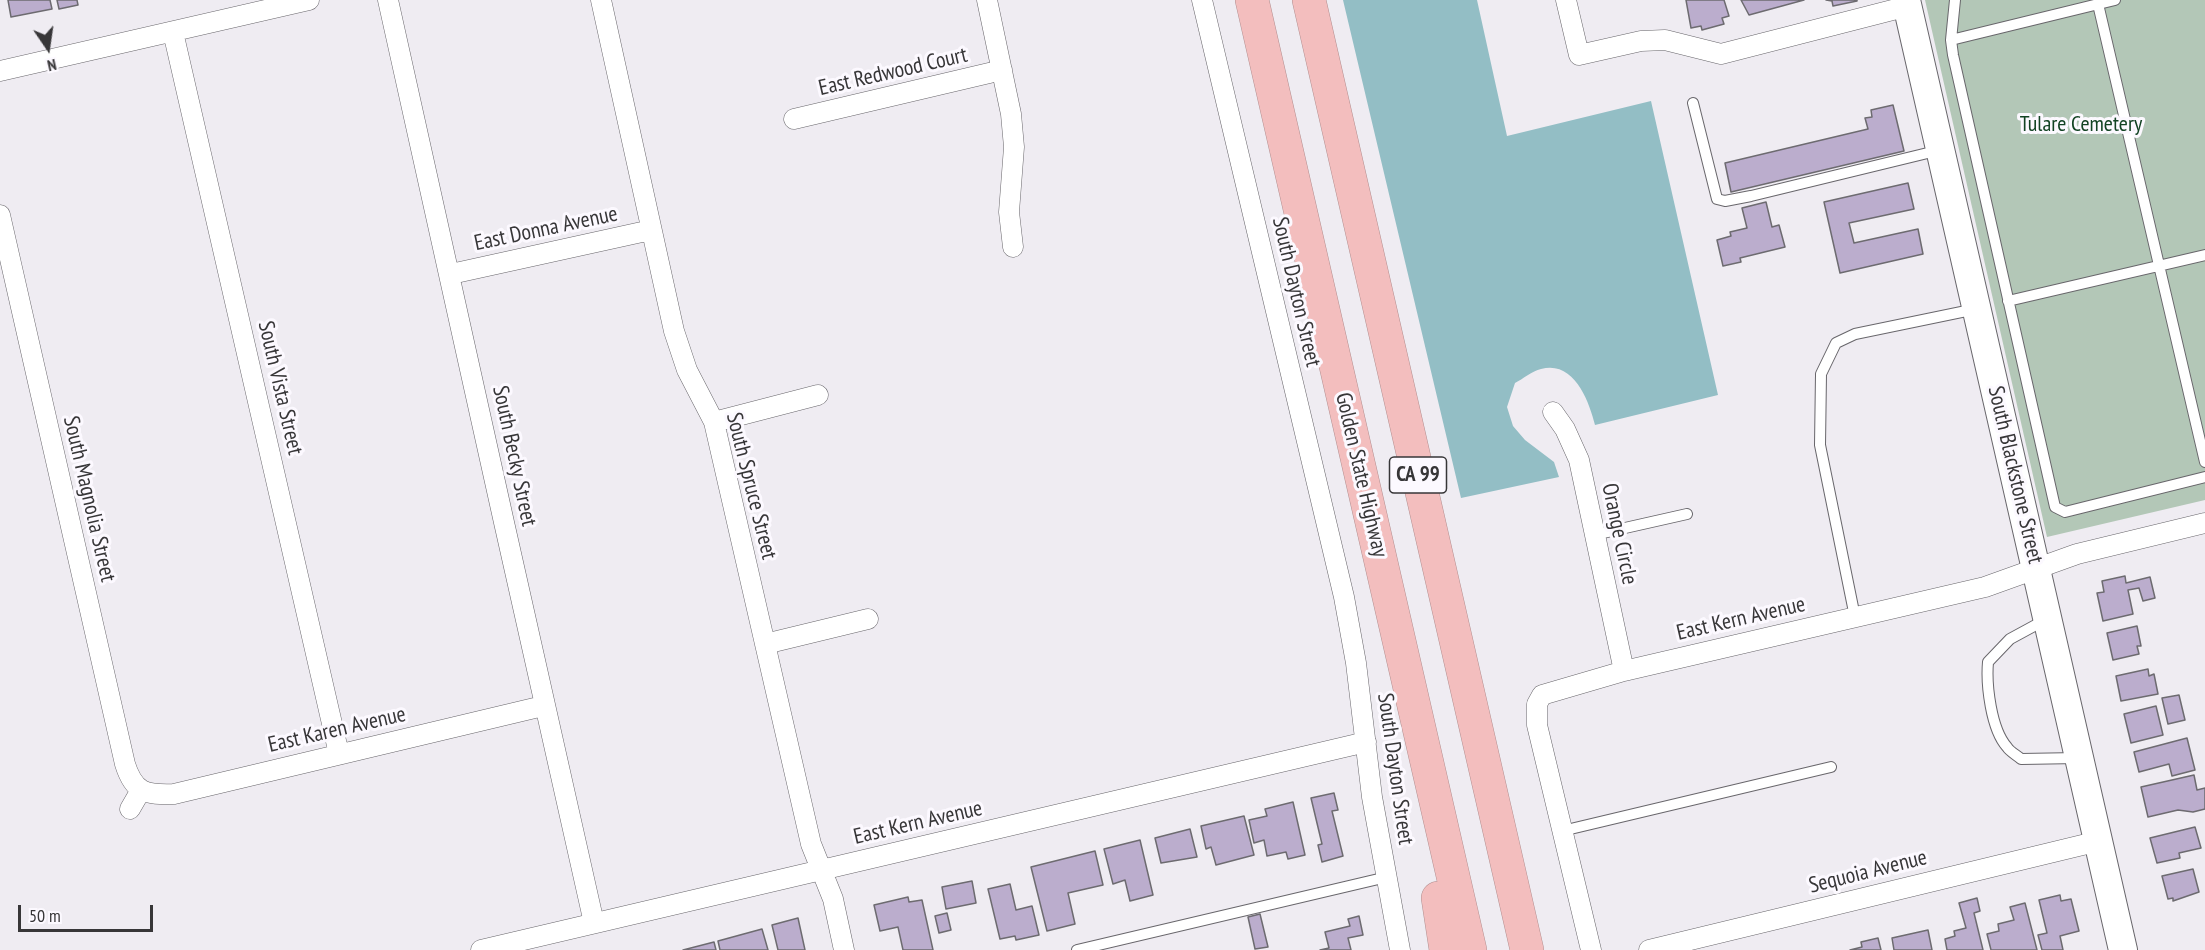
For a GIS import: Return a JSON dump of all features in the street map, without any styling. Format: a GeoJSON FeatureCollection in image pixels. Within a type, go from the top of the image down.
{"type":"FeatureCollection","features":[{"type":"Feature","properties":{"kind":"highway","name":"Golden State Highway"},"geometry":{"type":"LineString","coordinates":[[1252,0],[1470,950]]}},
{"type":"Feature","properties":{"kind":"highway","name":"CA 99"},"geometry":{"type":"LineString","coordinates":[[1309,0],[1527,950]]}},
{"type":"Feature","properties":{"kind":"highway"},"geometry":{"type":"LineString","coordinates":[[1432,783],[1434,868],[1446,950]]}},
{"type":"Feature","properties":{"kind":"main road","name":"South Blackstone Street"},"geometry":{"type":"LineString","coordinates":[[1907,3],[2123,950]]}},
{"type":"Feature","properties":{"kind":"street"},"geometry":{"type":"LineString","coordinates":[[0,71],[309,0]]}},
{"type":"Feature","properties":{"kind":"street","name":"South Becky Street"},"geometry":{"type":"LineString","coordinates":[[388,0],[451,274],[543,706],[594,923]]}},
{"type":"Feature","properties":{"kind":"street","name":"South Spruce Street"},"geometry":{"type":"LineString","coordinates":[[601,0],[674,332],[687,370],[714,422],[811,844],[833,899],[844,950]]}},
{"type":"Feature","properties":{"kind":"street"},"geometry":{"type":"LineString","coordinates":[[987,0],[1011,114],[1014,147],[1009,212],[1013,247]]}},
{"type":"Feature","properties":{"kind":"street","name":"South Dayton Street"},"geometry":{"type":"LineString","coordinates":[[1202,0],[1344,597],[1356,663],[1372,797],[1400,950]]}},
{"type":"Feature","properties":{"kind":"street"},"geometry":{"type":"LineString","coordinates":[[1566,0],[1580,55],[1641,41],[1665,40],[1721,54],[1907,3]]}},
{"type":"Feature","properties":{"kind":"street","name":"South Vista Street"},"geometry":{"type":"LineString","coordinates":[[173,32],[339,754]]}},
{"type":"Feature","properties":{"kind":"street","name":"East Redwood Court"},"geometry":{"type":"LineString","coordinates":[[794,119],[1002,70]]}},
{"type":"Feature","properties":{"kind":"street","name":"South Magnolia Street"},"geometry":{"type":"LineString","coordinates":[[0,215],[125,764],[130,779],[141,790]]}},
{"type":"Feature","properties":{"kind":"street","name":"East Donna Avenue"},"geometry":{"type":"LineString","coordinates":[[451,274],[651,230]]}},
{"type":"Feature","properties":{"kind":"street"},"geometry":{"type":"LineString","coordinates":[[714,422],[818,395]]}},
{"type":"Feature","properties":{"kind":"street","name":"Orange Circle"},"geometry":{"type":"LineString","coordinates":[[1553,412],[1565,429],[1579,460],[1624,671]]}},
{"type":"Feature","properties":{"kind":"street","name":"East Kern Avenue"},"geometry":{"type":"LineString","coordinates":[[1591,950],[1537,725],[1537,704],[1542,695],[1624,671],[1985,587],[2077,554],[2205,524]]}},
{"type":"Feature","properties":{"kind":"street"},"geometry":{"type":"LineString","coordinates":[[765,644],[868,619]]}},
{"type":"Feature","properties":{"kind":"street","name":"East Karen Avenue"},"geometry":{"type":"LineString","coordinates":[[141,790],[154,795],[174,794],[543,706]]}},
{"type":"Feature","properties":{"kind":"street","name":"East Kern Avenue"},"geometry":{"type":"LineString","coordinates":[[482,950],[1366,742]]}},
{"type":"Feature","properties":{"kind":"street"},"geometry":{"type":"LineString","coordinates":[[130,809],[141,790]]}},
{"type":"Feature","properties":{"kind":"street","name":"Sequoia Avenue"},"geometry":{"type":"LineString","coordinates":[[1649,950],[2099,841]]}},
{"type":"Feature","properties":{"kind":"lane"},"geometry":{"type":"LineString","coordinates":[[1955,0],[1951,40],[2055,507],[2065,512],[2205,477]]}},
{"type":"Feature","properties":{"kind":"lane"},"geometry":{"type":"LineString","coordinates":[[1951,40],[2115,0]]}},
{"type":"Feature","properties":{"kind":"lane"},"geometry":{"type":"LineString","coordinates":[[2098,4],[2205,462]]}},
{"type":"Feature","properties":{"kind":"lane"},"geometry":{"type":"LineString","coordinates":[[1693,103],[1717,200],[1725,201],[1751,196],[1940,150]]}},
{"type":"Feature","properties":{"kind":"lane"},"geometry":{"type":"LineString","coordinates":[[2008,301],[2205,255]]}},
{"type":"Feature","properties":{"kind":"lane"},"geometry":{"type":"LineString","coordinates":[[1855,617],[1820,445],[1821,374],[1836,343],[1855,334],[1977,309]]}},
{"type":"Feature","properties":{"kind":"lane"},"geometry":{"type":"LineString","coordinates":[[1594,535],[1688,514]]}},
{"type":"Feature","properties":{"kind":"lane"},"geometry":{"type":"LineString","coordinates":[[2048,618],[2010,639],[1988,662],[1986,683],[1998,731],[2006,747],[2021,759],[2079,758]]}},
{"type":"Feature","properties":{"kind":"lane"},"geometry":{"type":"LineString","coordinates":[[1562,831],[1831,767]]}},
{"type":"Feature","properties":{"kind":"lane"},"geometry":{"type":"LineString","coordinates":[[1077,950],[1387,877]]}},
{"type":"Feature","properties":{"kind":"green space","name":"Tulare Cemetery"},"geometry":{"type":"Polygon","coordinates":[[[1925,0],[2205,0],[2205,500],[2047,537],[1925,0]]]}},
{"type":"Feature","properties":{"kind":"water"},"geometry":{"type":"Polygon","coordinates":[[[1343,0],[1477,0],[1507,136],[1651,101],[1718,395],[1595,425],[1584,394],[1571,376],[1553,368],[1538,370],[1515,383],[1507,407],[1513,426],[1525,440],[1554,462],[1559,477],[1461,498],[1343,0]]]}},
{"type":"Feature","properties":{"kind":"building"},"geometry":{"type":"Polygon","coordinates":[[[8,0],[50,0],[52,9],[11,17],[8,0]]]}},
{"type":"Feature","properties":{"kind":"building"},"geometry":{"type":"Polygon","coordinates":[[[57,0],[77,0],[78,5],[59,9],[57,0]]]}},
{"type":"Feature","properties":{"kind":"building"},"geometry":{"type":"Polygon","coordinates":[[[1686,0],[1724,0],[1729,16],[1722,18],[1724,24],[1702,30],[1701,26],[1691,28],[1686,0]]]}},
{"type":"Feature","properties":{"kind":"building"},"geometry":{"type":"Polygon","coordinates":[[[1741,0],[1804,0],[1749,15],[1741,0]]]}},
{"type":"Feature","properties":{"kind":"building"},"geometry":{"type":"Polygon","coordinates":[[[1826,0],[1857,1],[1833,6],[1832,1],[1826,0]]]}},
{"type":"Feature","properties":{"kind":"building"},"geometry":{"type":"Polygon","coordinates":[[[1893,105],[1904,151],[1731,192],[1725,163],[1868,129],[1865,118],[1872,117],[1871,110],[1893,105]]]}},
{"type":"Feature","properties":{"kind":"building"},"geometry":{"type":"Polygon","coordinates":[[[1908,183],[1914,209],[1849,223],[1854,243],[1918,229],[1923,254],[1840,273],[1824,202],[1908,183]]]}},
{"type":"Feature","properties":{"kind":"building"},"geometry":{"type":"Polygon","coordinates":[[[1766,202],[1772,227],[1779,225],[1785,247],[1740,258],[1741,262],[1723,266],[1717,240],[1731,236],[1730,232],[1747,228],[1742,208],[1766,202]]]}},
{"type":"Feature","properties":{"kind":"building"},"geometry":{"type":"Polygon","coordinates":[[[2125,576],[2126,583],[2150,577],[2155,598],[2143,601],[2139,588],[2128,590],[2133,614],[2103,621],[2097,593],[2104,592],[2102,581],[2125,576]]]}},
{"type":"Feature","properties":{"kind":"building"},"geometry":{"type":"Polygon","coordinates":[[[2137,626],[2141,646],[2137,646],[2139,654],[2113,660],[2107,633],[2137,626]]]}},
{"type":"Feature","properties":{"kind":"building"},"geometry":{"type":"Polygon","coordinates":[[[2148,669],[2149,676],[2154,674],[2158,694],[2121,701],[2116,676],[2148,669]]]}},
{"type":"Feature","properties":{"kind":"building"},"geometry":{"type":"Polygon","coordinates":[[[2179,695],[2185,720],[2168,724],[2162,698],[2179,695]]]}},
{"type":"Feature","properties":{"kind":"building"},"geometry":{"type":"Polygon","coordinates":[[[2156,706],[2163,735],[2131,743],[2124,714],[2156,706]]]}},
{"type":"Feature","properties":{"kind":"building"},"geometry":{"type":"Polygon","coordinates":[[[2187,738],[2195,770],[2172,776],[2169,764],[2139,772],[2134,752],[2187,738]]]}},
{"type":"Feature","properties":{"kind":"building"},"geometry":{"type":"Polygon","coordinates":[[[2194,775],[2197,790],[2205,788],[2205,809],[2193,812],[2178,810],[2148,817],[2141,787],[2194,775]]]}},
{"type":"Feature","properties":{"kind":"building"},"geometry":{"type":"Polygon","coordinates":[[[1334,793],[1338,810],[1332,811],[1343,856],[1322,862],[1318,845],[1322,844],[1311,798],[1334,793]]]}},
{"type":"Feature","properties":{"kind":"building"},"geometry":{"type":"Polygon","coordinates":[[[1293,802],[1305,855],[1288,859],[1286,852],[1267,856],[1264,840],[1254,843],[1249,820],[1267,816],[1265,809],[1293,802]]]}},
{"type":"Feature","properties":{"kind":"building"},"geometry":{"type":"Polygon","coordinates":[[[1244,816],[1254,855],[1216,865],[1211,847],[1206,849],[1201,826],[1244,816]]]}},
{"type":"Feature","properties":{"kind":"building"},"geometry":{"type":"Polygon","coordinates":[[[2195,827],[2201,848],[2179,853],[2180,858],[2157,863],[2150,838],[2195,827]]]}},
{"type":"Feature","properties":{"kind":"building"},"geometry":{"type":"Polygon","coordinates":[[[1190,829],[1197,857],[1161,863],[1155,838],[1190,829]]]}},
{"type":"Feature","properties":{"kind":"building"},"geometry":{"type":"Polygon","coordinates":[[[1140,840],[1153,895],[1130,901],[1125,880],[1113,884],[1104,849],[1140,840]]]}},
{"type":"Feature","properties":{"kind":"building"},"geometry":{"type":"Polygon","coordinates":[[[1095,851],[1103,885],[1068,893],[1075,924],[1047,931],[1031,867],[1095,851]]]}},
{"type":"Feature","properties":{"kind":"building"},"geometry":{"type":"Polygon","coordinates":[[[2193,869],[2199,892],[2173,901],[2173,898],[2168,899],[2162,876],[2193,869]]]}},
{"type":"Feature","properties":{"kind":"building"},"geometry":{"type":"Polygon","coordinates":[[[972,881],[976,903],[946,909],[942,887],[972,881]]]}},
{"type":"Feature","properties":{"kind":"building"},"geometry":{"type":"Polygon","coordinates":[[[1010,884],[1016,910],[1032,906],[1039,935],[1016,940],[1015,936],[1000,939],[988,889],[1010,884]]]}},
{"type":"Feature","properties":{"kind":"building"},"geometry":{"type":"Polygon","coordinates":[[[2060,895],[2061,901],[2071,899],[2079,931],[2060,936],[2063,950],[2042,950],[2038,935],[2047,933],[2039,900],[2060,895]]]}},
{"type":"Feature","properties":{"kind":"building"},"geometry":{"type":"Polygon","coordinates":[[[908,897],[909,902],[922,900],[933,950],[903,950],[898,927],[880,931],[874,905],[908,897]]]}},
{"type":"Feature","properties":{"kind":"building"},"geometry":{"type":"Polygon","coordinates":[[[1977,898],[1980,911],[1974,913],[1983,950],[1947,950],[1945,939],[1955,936],[1954,931],[1966,928],[1959,903],[1977,898]]]}},
{"type":"Feature","properties":{"kind":"building"},"geometry":{"type":"Polygon","coordinates":[[[2025,903],[2037,950],[1991,950],[1987,934],[1999,931],[1998,924],[2014,920],[2010,907],[2025,903]]]}},
{"type":"Feature","properties":{"kind":"building"},"geometry":{"type":"Polygon","coordinates":[[[947,913],[951,930],[939,933],[935,916],[947,913]]]}},
{"type":"Feature","properties":{"kind":"building"},"geometry":{"type":"Polygon","coordinates":[[[1260,914],[1268,947],[1255,949],[1248,917],[1260,914]]]}},
{"type":"Feature","properties":{"kind":"building"},"geometry":{"type":"Polygon","coordinates":[[[1359,916],[1363,935],[1348,938],[1351,950],[1320,950],[1329,948],[1325,932],[1350,926],[1348,919],[1359,916]]]}},
{"type":"Feature","properties":{"kind":"building"},"geometry":{"type":"Polygon","coordinates":[[[798,918],[805,950],[778,950],[772,925],[798,918]]]}},
{"type":"Feature","properties":{"kind":"building"},"geometry":{"type":"Polygon","coordinates":[[[762,929],[768,950],[720,950],[718,941],[762,929]]]}},
{"type":"Feature","properties":{"kind":"building"},"geometry":{"type":"Polygon","coordinates":[[[1928,930],[1932,950],[1894,950],[1892,938],[1928,930]]]}},
{"type":"Feature","properties":{"kind":"building"},"geometry":{"type":"Polygon","coordinates":[[[1878,938],[1881,950],[1850,950],[1862,947],[1861,942],[1878,938]]]}},
{"type":"Feature","properties":{"kind":"building"},"geometry":{"type":"Polygon","coordinates":[[[714,942],[716,950],[683,950],[714,942]]]}}]}
